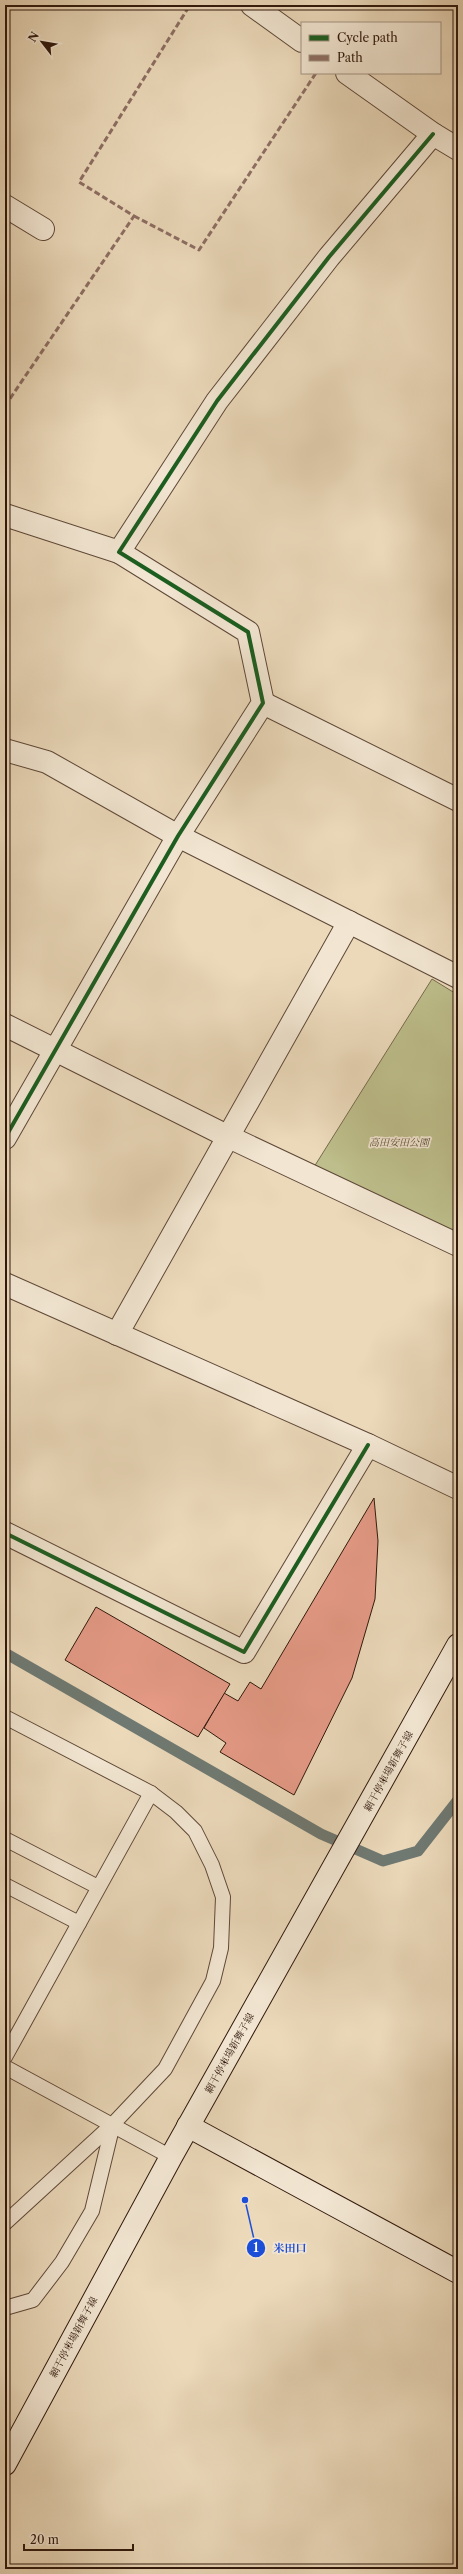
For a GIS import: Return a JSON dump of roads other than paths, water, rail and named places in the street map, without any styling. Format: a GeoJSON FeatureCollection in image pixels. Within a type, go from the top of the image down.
{"type":"FeatureCollection","features":[{"type":"Feature","properties":{"kind":"street"},"geometry":{"type":"LineString","coordinates":[[252,5],[301,40]]}},
{"type":"Feature","properties":{"kind":"street"},"geometry":{"type":"LineString","coordinates":[[348,74],[433,134],[458,149]]}},
{"type":"Feature","properties":{"kind":"street"},"geometry":{"type":"LineString","coordinates":[[118,552],[218,401],[329,257],[433,134]]}},
{"type":"Feature","properties":{"kind":"street"},"geometry":{"type":"LineString","coordinates":[[5,206],[43,229]]}},
{"type":"Feature","properties":{"kind":"street"},"geometry":{"type":"LineString","coordinates":[[5,515],[118,552],[248,632],[263,703],[178,836],[5,1138]]}},
{"type":"Feature","properties":{"kind":"street"},"geometry":{"type":"LineString","coordinates":[[263,703],[458,800]]}},
{"type":"Feature","properties":{"kind":"street"},"geometry":{"type":"LineString","coordinates":[[5,750],[47,762],[178,836],[458,977]]}},
{"type":"Feature","properties":{"kind":"street"},"geometry":{"type":"LineString","coordinates":[[117,1334],[349,922]]}},
{"type":"Feature","properties":{"kind":"street"},"geometry":{"type":"LineString","coordinates":[[5,1025],[229,1137],[458,1245]]}},
{"type":"Feature","properties":{"kind":"street"},"geometry":{"type":"LineString","coordinates":[[5,1284],[368,1445],[458,1488]]}},
{"type":"Feature","properties":{"kind":"street"},"geometry":{"type":"LineString","coordinates":[[5,1533],[244,1652],[368,1445]]}},
{"type":"Feature","properties":{"kind":"street","name":"網干停車場新舞子線"},"geometry":{"type":"LineString","coordinates":[[5,2464],[188,2126],[458,1645]]}},
{"type":"Feature","properties":{"kind":"street"},"geometry":{"type":"LineString","coordinates":[[188,2126],[458,2272]]}},
{"type":"Feature","properties":{"kind":"lane"},"geometry":{"type":"LineString","coordinates":[[5,1717],[151,1793],[176,1812],[195,1832],[212,1865],[223,1897],[221,1948],[213,1981],[165,2069],[113,2124],[5,2223]]}},
{"type":"Feature","properties":{"kind":"lane"},"geometry":{"type":"LineString","coordinates":[[5,2057],[151,1793]]}},
{"type":"Feature","properties":{"kind":"lane"},"geometry":{"type":"LineString","coordinates":[[5,1839],[98,1887]]}},
{"type":"Feature","properties":{"kind":"lane"},"geometry":{"type":"LineString","coordinates":[[5,1885],[79,1923]]}},
{"type":"Feature","properties":{"kind":"lane"},"geometry":{"type":"LineString","coordinates":[[5,2067],[113,2124],[171,2157]]}},
{"type":"Feature","properties":{"kind":"lane"},"geometry":{"type":"LineString","coordinates":[[5,2308],[33,2300],[62,2262],[92,2211],[113,2124]]}},
{"type":"Feature","properties":{"kind":"waterway"},"geometry":{"type":"LineString","coordinates":[[5,1653],[321,1834],[383,1861],[418,1851],[458,1800]]}},
{"type":"Feature","properties":{"kind":"place","name":"米田口"},"geometry":{"type":"Point","coordinates":[245,2200]}},
{"type":"Feature","properties":{"kind":"park label","name":"高田安田公園"},"geometry":{"type":"Point","coordinates":[399,1142]}}]}
